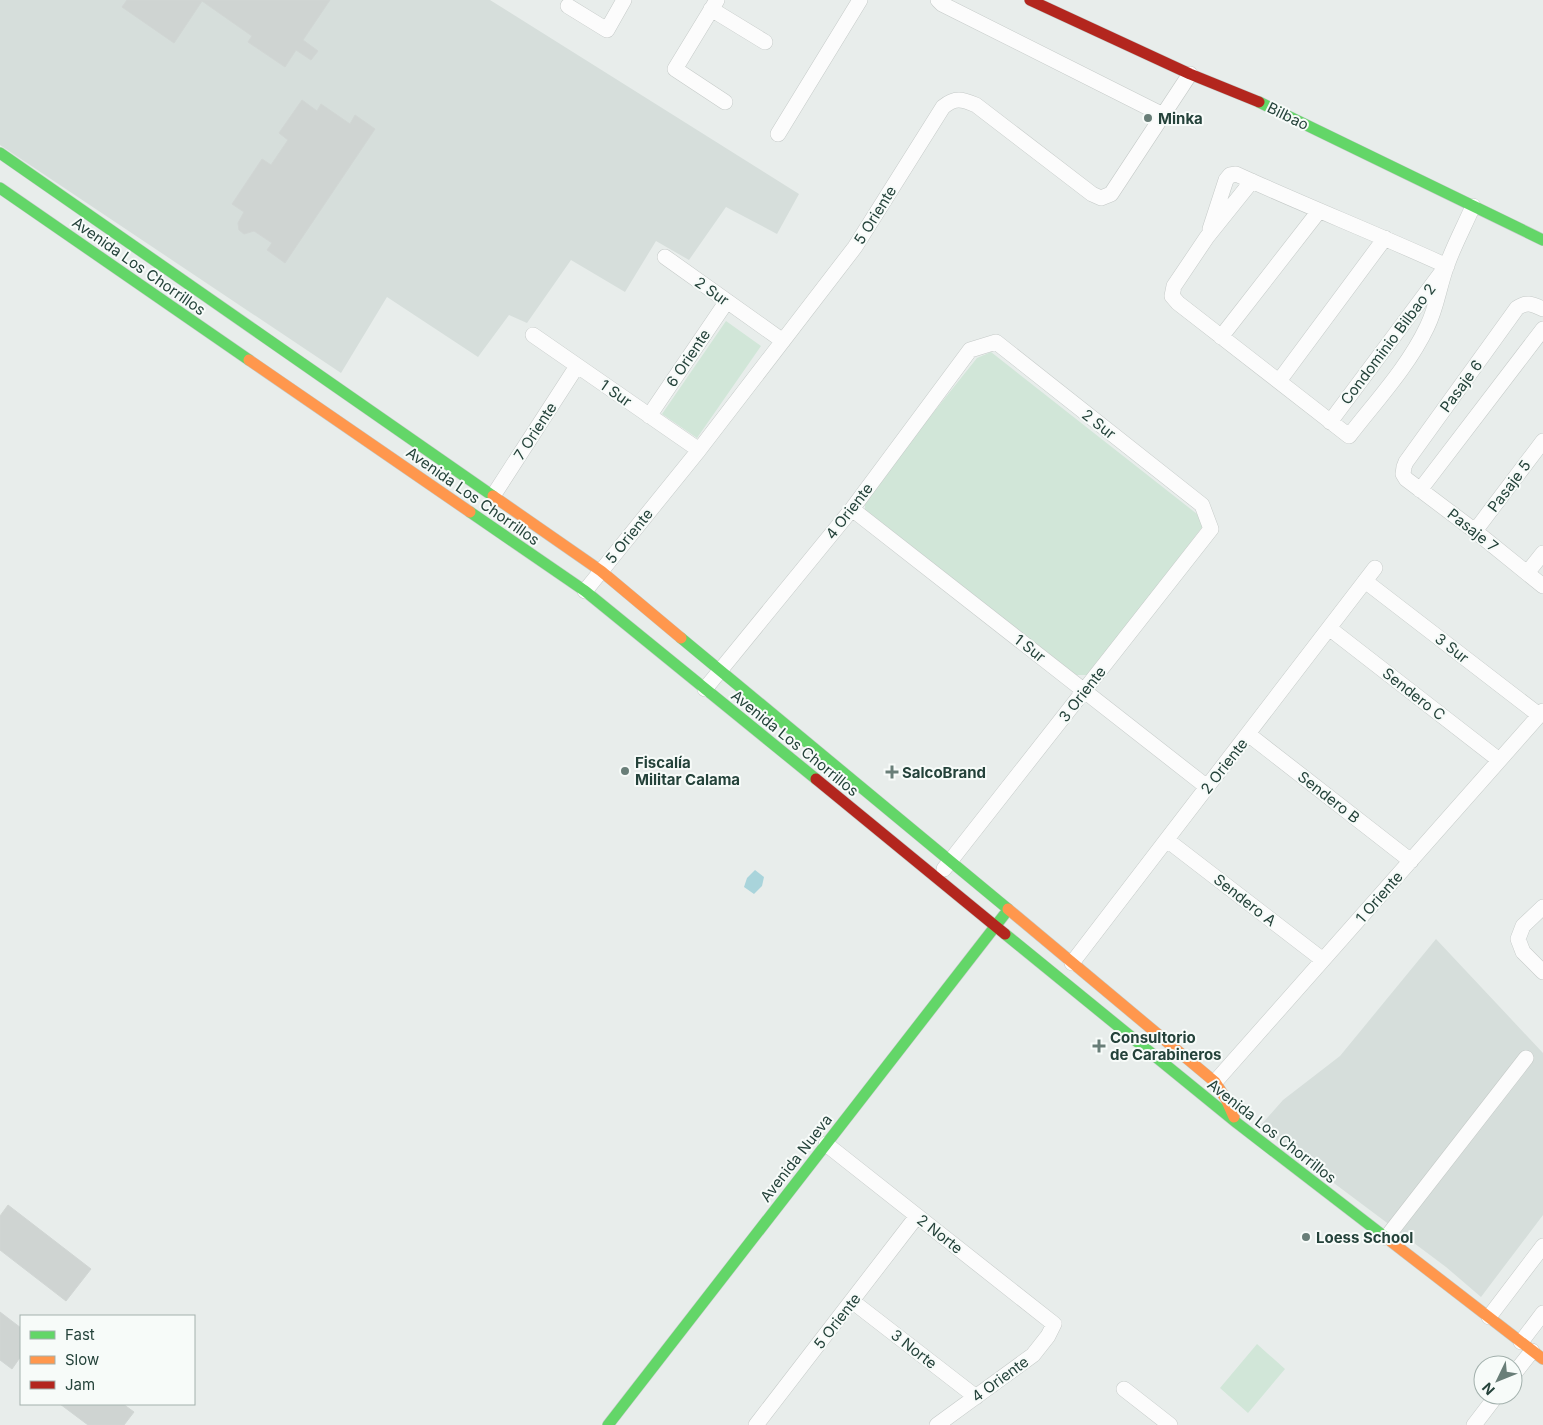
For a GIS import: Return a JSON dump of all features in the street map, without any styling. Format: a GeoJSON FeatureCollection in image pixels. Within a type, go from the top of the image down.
{"type":"FeatureCollection","features":[{"type":"Feature","properties":{"kind":"street"},"geometry":{"type":"LineString","coordinates":[[568,6],[607,30],[624,0]]}},
{"type":"Feature","properties":{"kind":"street"},"geometry":{"type":"LineString","coordinates":[[778,134],[860,0]]}},
{"type":"Feature","properties":{"kind":"street"},"geometry":{"type":"LineString","coordinates":[[938,0],[942,4],[1163,115]]}},
{"type":"Feature","properties":{"kind":"street","name":"Bilbao"},"geometry":{"type":"LineString","coordinates":[[1030,0],[1190,74],[1245,95],[1543,240]]}},
{"type":"Feature","properties":{"kind":"street"},"geometry":{"type":"LineString","coordinates":[[725,102],[675,69],[714,5],[765,42]]}},
{"type":"Feature","properties":{"kind":"street","name":"5 Oriente"},"geometry":{"type":"LineString","coordinates":[[585,591],[698,450],[855,247],[943,106],[958,99],[976,105],[1092,194],[1101,198],[1110,194],[1190,74]]}},
{"type":"Feature","properties":{"kind":"street","name":"Avenida Los Chorrillos"},"geometry":{"type":"LineString","coordinates":[[0,153],[601,571],[1215,1082],[1226,1099],[1237,1124]]}},
{"type":"Feature","properties":{"kind":"street","name":"Condominio Bilbao 2"},"geometry":{"type":"LineString","coordinates":[[1207,238],[1228,177],[1236,174],[1446,266]]}},
{"type":"Feature","properties":{"kind":"street","name":"Condominio Bilbao 2"},"geometry":{"type":"LineString","coordinates":[[1252,181],[1207,238],[1174,286],[1172,296],[1178,304],[1349,436],[1392,381],[1426,329],[1436,306],[1446,266],[1473,206]]}},
{"type":"Feature","properties":{"kind":"street","name":"Avenida Los Chorrillos"},"geometry":{"type":"LineString","coordinates":[[0,188],[585,591],[1237,1124],[1532,1351]]}},
{"type":"Feature","properties":{"kind":"street"},"geometry":{"type":"LineString","coordinates":[[1221,336],[1319,211]]}},
{"type":"Feature","properties":{"kind":"street"},"geometry":{"type":"LineString","coordinates":[[1279,381],[1385,238]]}},
{"type":"Feature","properties":{"kind":"street","name":"2 Sur"},"geometry":{"type":"LineString","coordinates":[[665,258],[783,341]]}},
{"type":"Feature","properties":{"kind":"street","name":"Condominio Bilbao 2"},"geometry":{"type":"LineString","coordinates":[[1330,422],[1446,266]]}},
{"type":"Feature","properties":{"kind":"street","name":"6 Oriente"},"geometry":{"type":"LineString","coordinates":[[649,416],[727,301]]}},
{"type":"Feature","properties":{"kind":"street","name":"Pasaje 6"},"geometry":{"type":"LineString","coordinates":[[1402,474],[1406,462],[1517,308],[1530,303],[1543,309]]}},
{"type":"Feature","properties":{"kind":"street","name":"Pasaje 6"},"geometry":{"type":"LineString","coordinates":[[1420,490],[1543,329]]}},
{"type":"Feature","properties":{"kind":"street","name":"1 Sur"},"geometry":{"type":"LineString","coordinates":[[533,335],[698,450]]}},
{"type":"Feature","properties":{"kind":"street","name":"2 Sur"},"geometry":{"type":"LineString","coordinates":[[996,342],[1202,505]]}},
{"type":"Feature","properties":{"kind":"street","name":"4 Oriente"},"geometry":{"type":"LineString","coordinates":[[705,689],[852,509],[970,350],[996,342]]}},
{"type":"Feature","properties":{"kind":"street","name":"7 Oriente"},"geometry":{"type":"LineString","coordinates":[[493,496],[577,366]]}},
{"type":"Feature","properties":{"kind":"street","name":"Pasaje 5"},"geometry":{"type":"LineString","coordinates":[[1475,530],[1543,441]]}},
{"type":"Feature","properties":{"kind":"street","name":"Pasaje 7"},"geometry":{"type":"LineString","coordinates":[[1402,474],[1420,490],[1475,530],[1543,586]]}},
{"type":"Feature","properties":{"kind":"street","name":"3 Oriente"},"geometry":{"type":"LineString","coordinates":[[937,879],[1211,528],[1202,505]]}},
{"type":"Feature","properties":{"kind":"street","name":"1 Sur"},"geometry":{"type":"LineString","coordinates":[[852,509],[1207,787]]}},
{"type":"Feature","properties":{"kind":"street"},"geometry":{"type":"LineString","coordinates":[[1527,573],[1543,553]]}},
{"type":"Feature","properties":{"kind":"street","name":"2 Oriente"},"geometry":{"type":"LineString","coordinates":[[1072,963],[1375,568]]}},
{"type":"Feature","properties":{"kind":"street","name":"3 Sur"},"geometry":{"type":"LineString","coordinates":[[1365,581],[1541,713]]}},
{"type":"Feature","properties":{"kind":"street","name":"Sendero C"},"geometry":{"type":"LineString","coordinates":[[1329,628],[1499,760]]}},
{"type":"Feature","properties":{"kind":"street","name":"1 Oriente"},"geometry":{"type":"LineString","coordinates":[[1215,1082],[1541,713]]}},
{"type":"Feature","properties":{"kind":"street","name":"Sendero B"},"geometry":{"type":"LineString","coordinates":[[1248,734],[1411,861]]}},
{"type":"Feature","properties":{"kind":"street"},"geometry":{"type":"LineString","coordinates":[[836,796],[851,778]]}},
{"type":"Feature","properties":{"kind":"street","name":"Sendero A"},"geometry":{"type":"LineString","coordinates":[[1167,840],[1323,960]]}},
{"type":"Feature","properties":{"kind":"street"},"geometry":{"type":"LineString","coordinates":[[1543,907],[1524,926],[1518,938],[1523,952],[1543,972]]}},
{"type":"Feature","properties":{"kind":"street","name":"Avenida Nueva"},"geometry":{"type":"LineString","coordinates":[[611,1424],[1008,910]]}},
{"type":"Feature","properties":{"kind":"street"},"geometry":{"type":"LineString","coordinates":[[1386,1238],[1526,1058]]}},
{"type":"Feature","properties":{"kind":"street","name":"2 Norte"},"geometry":{"type":"LineString","coordinates":[[826,1144],[1054,1324]]}},
{"type":"Feature","properties":{"kind":"street","name":"5 Oriente"},"geometry":{"type":"LineString","coordinates":[[756,1425],[917,1216]]}},
{"type":"Feature","properties":{"kind":"street"},"geometry":{"type":"LineString","coordinates":[[1488,1317],[1543,1246]]}},
{"type":"Feature","properties":{"kind":"street","name":"3 Norte"},"geometry":{"type":"LineString","coordinates":[[852,1301],[976,1397]]}},
{"type":"Feature","properties":{"kind":"street"},"geometry":{"type":"LineString","coordinates":[[1523,1362],[1532,1351],[1543,1313]]}},
{"type":"Feature","properties":{"kind":"street","name":"4 Oriente"},"geometry":{"type":"LineString","coordinates":[[937,1425],[1033,1355],[1048,1336],[1054,1324]]}},
{"type":"Feature","properties":{"kind":"street"},"geometry":{"type":"LineString","coordinates":[[1124,1389],[1170,1425]]}},
{"type":"Feature","properties":{"kind":"street"},"geometry":{"type":"LineString","coordinates":[[1474,1425],[1489,1405]]}},
{"type":"Feature","properties":{"kind":"shaded area"},"geometry":{"type":"Polygon","coordinates":[[[0,0],[490,0],[799,194],[777,234],[726,207],[689,260],[656,241],[625,292],[571,260],[527,323],[509,315],[478,357],[387,297],[341,373],[0,145],[0,0]]]}},
{"type":"Feature","properties":{"kind":"shaded area"},"geometry":{"type":"Polygon","coordinates":[[[1436,939],[1543,1053],[1543,1215],[1481,1297],[1446,1267],[1259,1127],[1283,1100],[1340,1056],[1436,939]]]}},
{"type":"Feature","properties":{"kind":"green space"},"geometry":{"type":"Polygon","coordinates":[[[726,321],[761,346],[697,438],[662,414],[726,321]]]}},
{"type":"Feature","properties":{"kind":"green space"},"geometry":{"type":"Polygon","coordinates":[[[991,352],[1197,514],[1203,526],[1089,675],[1076,675],[865,510],[865,498],[977,358],[991,352]]]}},
{"type":"Feature","properties":{"kind":"green space"},"geometry":{"type":"Polygon","coordinates":[[[1257,1344],[1285,1369],[1248,1413],[1220,1388],[1257,1344]]]}},
{"type":"Feature","properties":{"kind":"water"},"geometry":{"type":"Polygon","coordinates":[[[755,870],[764,877],[762,886],[754,894],[744,887],[747,878],[755,870]]]}},
{"type":"Feature","properties":{"kind":"building"},"geometry":{"type":"Polygon","coordinates":[[[127,0],[330,0],[303,40],[318,51],[311,60],[296,50],[285,67],[248,42],[252,36],[202,1],[174,43],[122,7],[127,0]]]}},
{"type":"Feature","properties":{"kind":"building"},"geometry":{"type":"Polygon","coordinates":[[[302,100],[317,111],[321,104],[350,124],[355,115],[375,129],[285,263],[267,250],[272,243],[254,231],[244,234],[239,230],[238,223],[244,212],[232,204],[262,159],[271,165],[288,140],[279,133],[302,100]]]}},
{"type":"Feature","properties":{"kind":"building"},"geometry":{"type":"Polygon","coordinates":[[[8,1205],[91,1269],[66,1301],[0,1250],[0,1216],[8,1205]]]}},
{"type":"Feature","properties":{"kind":"building"},"geometry":{"type":"Polygon","coordinates":[[[0,1312],[20,1327],[20,1357],[12,1369],[0,1360],[0,1312]]]}},
{"type":"Feature","properties":{"kind":"building"},"geometry":{"type":"Polygon","coordinates":[[[61,1405],[124,1405],[134,1412],[124,1425],[88,1425],[61,1405]]]}},
{"type":"Feature","properties":{"kind":"traffic: fast"},"geometry":{"type":"LineString","coordinates":[[1259,102],[1543,240]]}},
{"type":"Feature","properties":{"kind":"traffic: fast"},"geometry":{"type":"LineString","coordinates":[[0,153],[493,496]]}},
{"type":"Feature","properties":{"kind":"traffic: fast"},"geometry":{"type":"LineString","coordinates":[[0,188],[249,360]]}},
{"type":"Feature","properties":{"kind":"traffic: fast"},"geometry":{"type":"LineString","coordinates":[[470,512],[585,591],[816,779]]}},
{"type":"Feature","properties":{"kind":"traffic: fast"},"geometry":{"type":"LineString","coordinates":[[681,638],[1008,909]]}},
{"type":"Feature","properties":{"kind":"traffic: fast"},"geometry":{"type":"LineString","coordinates":[[608,1425],[1004,915]]}},
{"type":"Feature","properties":{"kind":"traffic: fast"},"geometry":{"type":"LineString","coordinates":[[1005,934],[1237,1123],[1389,1240]]}},
{"type":"Feature","properties":{"kind":"traffic: slow"},"geometry":{"type":"LineString","coordinates":[[249,360],[470,512]]}},
{"type":"Feature","properties":{"kind":"traffic: slow"},"geometry":{"type":"LineString","coordinates":[[493,496],[601,571],[681,638]]}},
{"type":"Feature","properties":{"kind":"traffic: slow"},"geometry":{"type":"LineString","coordinates":[[1008,909],[1215,1082],[1226,1099],[1234,1117]]}},
{"type":"Feature","properties":{"kind":"traffic: slow"},"geometry":{"type":"LineString","coordinates":[[1389,1240],[1543,1359]]}},
{"type":"Feature","properties":{"kind":"traffic: jam"},"geometry":{"type":"LineString","coordinates":[[1030,0],[1190,74],[1259,102]]}},
{"type":"Feature","properties":{"kind":"traffic: jam"},"geometry":{"type":"LineString","coordinates":[[816,779],[1005,934]]}},
{"type":"Feature","properties":{"kind":"place","name":"Minka"},"geometry":{"type":"Point","coordinates":[1148,118]}},
{"type":"Feature","properties":{"kind":"place","name":"Fiscalía Militar Calama"},"geometry":{"type":"Point","coordinates":[625,771]}},
{"type":"Feature","properties":{"kind":"place","name":"SalcoBrand"},"geometry":{"type":"Point","coordinates":[892,772]}},
{"type":"Feature","properties":{"kind":"place","name":"Consultorio de Carabineros"},"geometry":{"type":"Point","coordinates":[1099,1046]}},
{"type":"Feature","properties":{"kind":"place","name":"Loess School"},"geometry":{"type":"Point","coordinates":[1306,1237]}}]}
